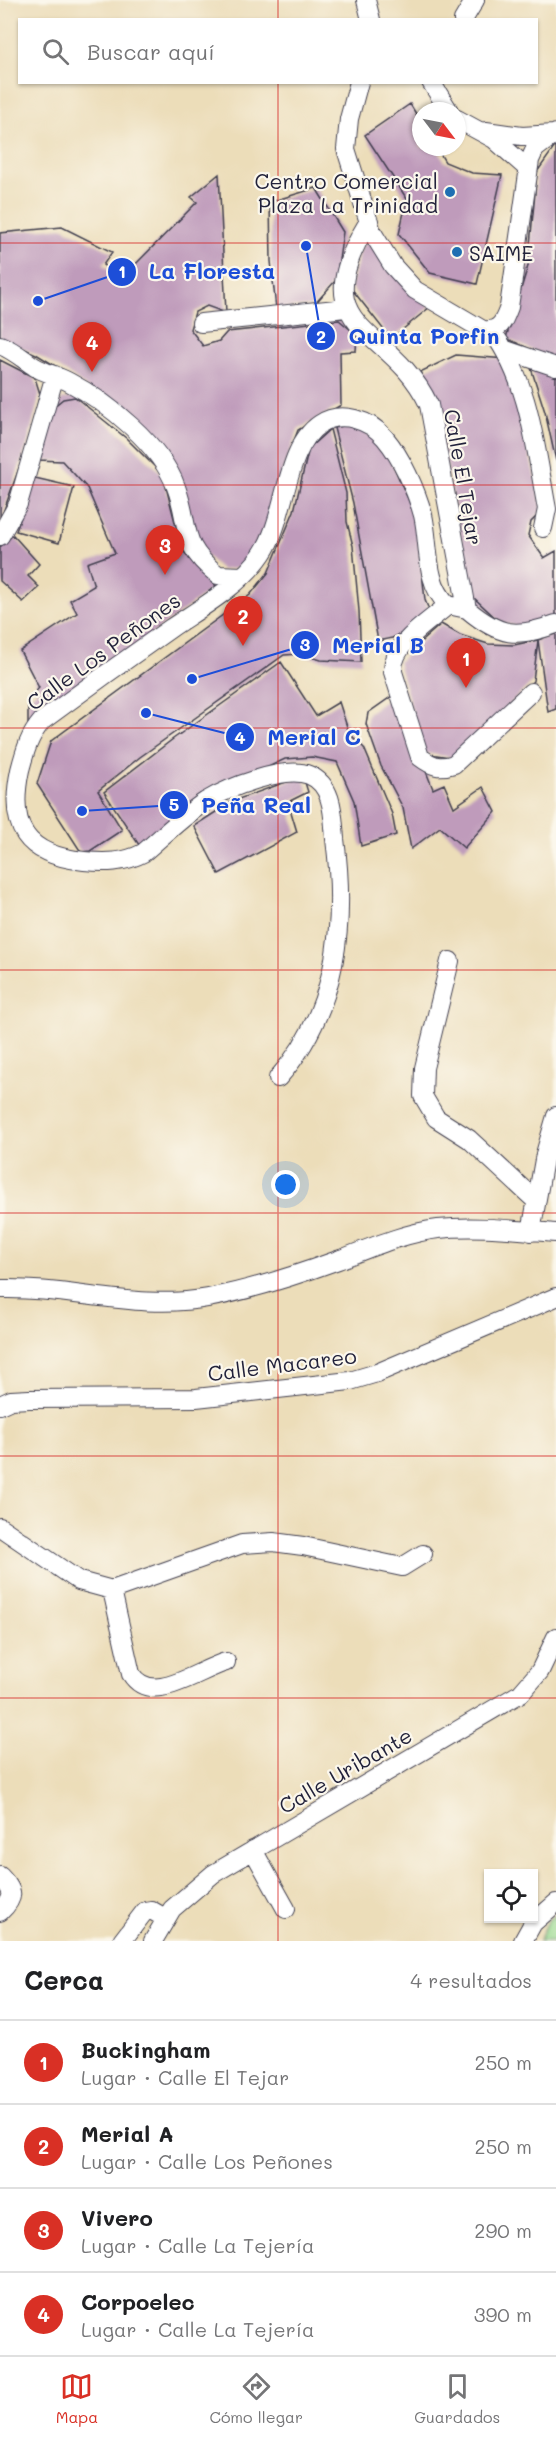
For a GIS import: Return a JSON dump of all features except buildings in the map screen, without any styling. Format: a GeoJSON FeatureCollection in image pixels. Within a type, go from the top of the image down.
{"type":"FeatureCollection","features":[{"type":"Feature","properties":{"kind":"street"},"geometry":{"type":"LineString","coordinates":[[366,0],[370,18]]}},
{"type":"Feature","properties":{"kind":"street"},"geometry":{"type":"LineString","coordinates":[[465,18],[475,0]]}},
{"type":"Feature","properties":{"kind":"street"},"geometry":{"type":"LineString","coordinates":[[358,84],[349,119],[346,149],[372,232],[393,266],[415,290],[483,330],[492,331],[503,322],[509,307],[528,169],[535,149],[555,134]]}},
{"type":"Feature","properties":{"kind":"street"},"geometry":{"type":"LineString","coordinates":[[431,84],[443,102]]}},
{"type":"Feature","properties":{"kind":"street"},"geometry":{"type":"LineString","coordinates":[[466,124],[494,139],[528,169]]}},
{"type":"Feature","properties":{"kind":"street"},"geometry":{"type":"LineString","coordinates":[[473,128],[500,134],[555,134]]}},
{"type":"Feature","properties":{"kind":"street"},"geometry":{"type":"LineString","coordinates":[[201,323],[346,308],[342,282],[351,249],[369,220]]}},
{"type":"Feature","properties":{"kind":"street","name":"Calle El Tejar"},"geometry":{"type":"LineString","coordinates":[[346,308],[363,330],[403,366],[419,384],[429,405],[467,609]]}},
{"type":"Feature","properties":{"kind":"street"},"geometry":{"type":"LineString","coordinates":[[492,331],[506,350],[523,386],[548,509],[543,528]]}},
{"type":"Feature","properties":{"kind":"street"},"geometry":{"type":"LineString","coordinates":[[0,345],[107,406],[137,432],[169,470],[177,488],[184,530],[196,554],[218,575],[242,576]]}},
{"type":"Feature","properties":{"kind":"street"},"geometry":{"type":"LineString","coordinates":[[506,350],[556,367]]}},
{"type":"Feature","properties":{"kind":"street"},"geometry":{"type":"LineString","coordinates":[[0,536],[18,504],[55,375]]}},
{"type":"Feature","properties":{"kind":"street","name":"Calle Los Peñones"},"geometry":{"type":"LineString","coordinates":[[278,1078],[305,1044],[321,1008],[335,959],[340,902],[339,861],[334,817],[323,784],[308,775],[297,772],[276,774],[207,801],[142,853],[118,862],[70,860],[56,856],[33,843],[22,832],[15,807],[27,744],[42,721],[242,576],[263,552],[276,525],[302,443],[310,432],[323,422],[348,417],[368,423],[386,439],[410,482],[423,516],[430,569],[436,586],[448,605]]}},
{"type":"Feature","properties":{"kind":"street"},"geometry":{"type":"LineString","coordinates":[[531,692],[454,764],[444,767],[432,766],[420,757],[393,672],[392,660],[399,649],[448,605],[467,609],[482,621],[505,633],[525,634],[556,624]]}},
{"type":"Feature","properties":{"kind":"street"},"geometry":{"type":"LineString","coordinates":[[450,961],[424,1068],[423,1096],[436,1118],[469,1138],[536,1202]]}},
{"type":"Feature","properties":{"kind":"street"},"geometry":{"type":"LineString","coordinates":[[531,1232],[556,1116]]}},
{"type":"Feature","properties":{"kind":"street"},"geometry":{"type":"LineString","coordinates":[[0,1289],[83,1293],[154,1303],[183,1302],[210,1298],[310,1270],[368,1249],[437,1229],[489,1228],[556,1233]]}},
{"type":"Feature","properties":{"kind":"street","name":"Calle Macareo"},"geometry":{"type":"LineString","coordinates":[[0,1405],[11,1400],[29,1399],[196,1398],[350,1381],[387,1369],[556,1297]]}},
{"type":"Feature","properties":{"kind":"street"},"geometry":{"type":"LineString","coordinates":[[0,1527],[79,1581],[112,1590],[242,1544],[273,1542],[303,1546],[373,1563],[402,1567],[423,1554]]}},
{"type":"Feature","properties":{"kind":"street"},"geometry":{"type":"LineString","coordinates":[[112,1590],[131,1674],[136,1683],[158,1690],[226,1662]]}},
{"type":"Feature","properties":{"kind":"street","name":"Calle Uribante"},"geometry":{"type":"LineString","coordinates":[[153,1941],[165,1918],[196,1887],[253,1850],[521,1693],[540,1671],[556,1637]]}},
{"type":"Feature","properties":{"kind":"street"},"geometry":{"type":"LineString","coordinates":[[253,1850],[286,1908]]}},
{"type":"Feature","properties":{"kind":"street"},"geometry":{"type":"LineString","coordinates":[[0,1876],[12,1888],[14,1895],[10,1903],[0,1912]]}},
{"type":"Feature","properties":{"kind":"street"},"geometry":{"type":"LineString","coordinates":[[523,1941],[533,1923],[556,1903]]}},
{"type":"Feature","properties":{"kind":"street"},"geometry":{"type":"LineString","coordinates":[[122,1941],[146,1911],[165,1918]]}},
{"type":"Feature","properties":{"kind":"green space"},"geometry":{"type":"Polygon","coordinates":[[[556,1915],[556,1941],[539,1941],[549,1919],[556,1915]]]}},
{"type":"Feature","properties":{"kind":"place","name":"Centro Comercial Plaza La Trinidad"},"geometry":{"type":"Point","coordinates":[450,192]}},
{"type":"Feature","properties":{"kind":"place","name":"Quinta Porfin"},"geometry":{"type":"Point","coordinates":[306,246]}},
{"type":"Feature","properties":{"kind":"place","name":"SAIME"},"geometry":{"type":"Point","coordinates":[457,252]}},
{"type":"Feature","properties":{"kind":"place","name":"La Floresta"},"geometry":{"type":"Point","coordinates":[38,301]}},
{"type":"Feature","properties":{"kind":"place","name":"Corpoelec"},"geometry":{"type":"Point","coordinates":[92,372]}},
{"type":"Feature","properties":{"kind":"place","name":"Vivero"},"geometry":{"type":"Point","coordinates":[165,575]}},
{"type":"Feature","properties":{"kind":"place","name":"Merial A"},"geometry":{"type":"Point","coordinates":[243,646]}},
{"type":"Feature","properties":{"kind":"place","name":"Merial B"},"geometry":{"type":"Point","coordinates":[192,679]}},
{"type":"Feature","properties":{"kind":"place","name":"Buckingham"},"geometry":{"type":"Point","coordinates":[466,688]}},
{"type":"Feature","properties":{"kind":"place","name":"Merial C"},"geometry":{"type":"Point","coordinates":[146,713]}},
{"type":"Feature","properties":{"kind":"place","name":"Peña Real"},"geometry":{"type":"Point","coordinates":[82,811]}}]}
